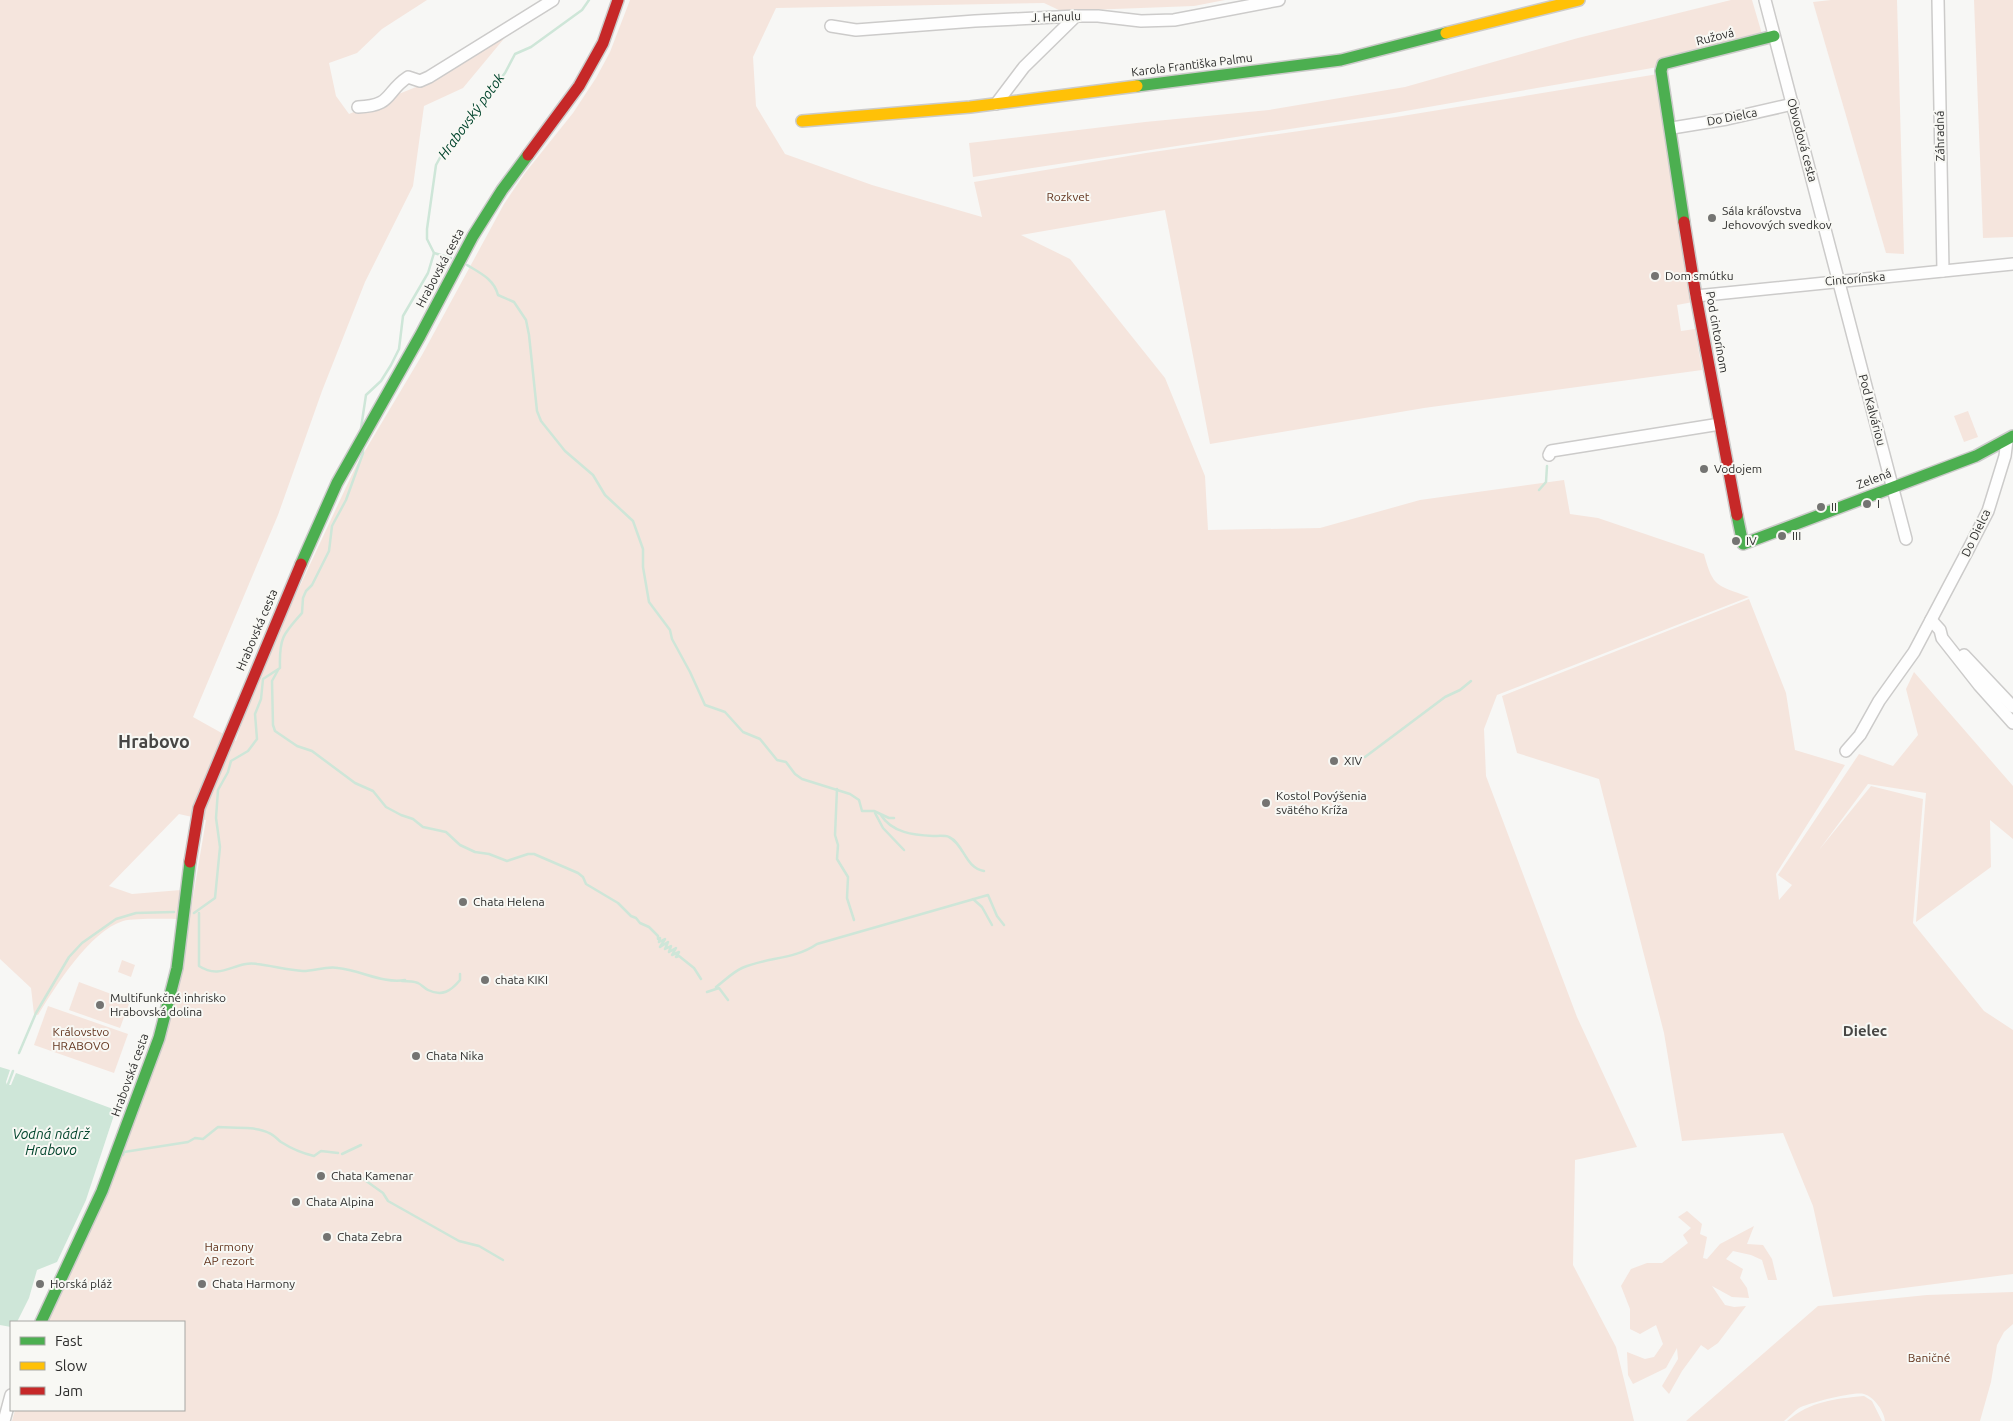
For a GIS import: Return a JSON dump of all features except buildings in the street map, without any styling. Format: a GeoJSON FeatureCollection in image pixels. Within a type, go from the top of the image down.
{"type":"FeatureCollection","features":[{"type":"Feature","properties":{"kind":"street"},"geometry":{"type":"LineString","coordinates":[[358,107],[373,107],[380,104],[408,77],[420,81],[429,77],[553,0]]}},
{"type":"Feature","properties":{"kind":"street","name":"Hrabovská cesta"},"geometry":{"type":"LineString","coordinates":[[41,1321],[102,1191],[165,1018],[177,968],[188,874],[200,808],[295,574],[324,509],[358,444],[420,336],[491,205],[579,86],[603,43],[618,0]]}},
{"type":"Feature","properties":{"kind":"street","name":"J. Hanulu"},"geometry":{"type":"LineString","coordinates":[[831,26],[856,30],[1076,16],[1098,16],[1141,21],[1174,20],[1279,0]]}},
{"type":"Feature","properties":{"kind":"street","name":"Karola Františka Palmu"},"geometry":{"type":"LineString","coordinates":[[802,121],[996,104],[1341,60],[1579,0]]}},
{"type":"Feature","properties":{"kind":"street","name":"Obvodová cesta"},"geometry":{"type":"LineString","coordinates":[[1765,0],[1839,280]]}},
{"type":"Feature","properties":{"kind":"street","name":"Záhradná"},"geometry":{"type":"LineString","coordinates":[[1938,0],[1943,271]]}},
{"type":"Feature","properties":{"kind":"street"},"geometry":{"type":"LineString","coordinates":[[996,104],[1008,85],[1024,67],[1076,16]]}},
{"type":"Feature","properties":{"kind":"street","name":"Ružová"},"geometry":{"type":"LineString","coordinates":[[1663,64],[1774,36]]}},
{"type":"Feature","properties":{"kind":"street","name":"Pod cintorínom"},"geometry":{"type":"LineString","coordinates":[[1663,64],[1661,71],[1672,128],[1696,296],[1743,544]]}},
{"type":"Feature","properties":{"kind":"street","name":"Do Dielca"},"geometry":{"type":"LineString","coordinates":[[1672,128],[1727,119],[1793,104]]}},
{"type":"Feature","properties":{"kind":"street","name":"Cintorínska"},"geometry":{"type":"LineString","coordinates":[[1696,296],[1839,280],[2013,264]]}},
{"type":"Feature","properties":{"kind":"street","name":"Pod Kalváriou"},"geometry":{"type":"LineString","coordinates":[[1839,280],[1906,539]]}},
{"type":"Feature","properties":{"kind":"street"},"geometry":{"type":"LineString","coordinates":[[1549,455],[1551,451],[1720,424]]}},
{"type":"Feature","properties":{"kind":"street","name":"Do Dielca"},"geometry":{"type":"LineString","coordinates":[[1846,751],[1860,735],[1879,701],[1904,668],[1931,620],[1988,511],[2010,438]]}},
{"type":"Feature","properties":{"kind":"street","name":"Zelená"},"geometry":{"type":"LineString","coordinates":[[1743,544],[1976,456],[2010,438]]}},
{"type":"Feature","properties":{"kind":"street"},"geometry":{"type":"LineString","coordinates":[[1931,620],[2013,707]]}},
{"type":"Feature","properties":{"kind":"street"},"geometry":{"type":"LineString","coordinates":[[1940,630],[1942,638],[1979,685],[2013,723]]}},
{"type":"Feature","properties":{"kind":"street"},"geometry":{"type":"LineString","coordinates":[[4,1421],[3,1408],[10,1397]]}},
{"type":"Feature","properties":{"kind":"green space"},"geometry":{"type":"Polygon","coordinates":[[[0,0],[427,0],[382,29],[357,53],[329,63],[336,96],[349,114],[421,85],[507,35],[463,88],[424,106],[413,186],[365,282],[322,391],[278,515],[193,717],[236,741],[244,716],[277,635],[356,466],[422,355],[504,204],[525,173],[573,113],[596,78],[610,52],[630,0],[1225,0],[1194,6],[1061,11],[1044,3],[776,8],[753,57],[756,106],[785,154],[872,185],[982,217],[974,182],[1146,153],[1396,117],[1658,74],[1693,302],[1677,305],[1681,331],[1695,329],[1702,370],[1424,408],[1210,444],[1165,210],[1021,235],[1070,259],[1165,378],[1205,476],[1208,530],[1320,528],[1420,500],[1564,480],[1570,514],[1598,518],[1704,554],[1710,573],[1718,584],[1749,597],[1497,695],[1484,729],[1486,776],[1577,1017],[1637,1147],[1575,1160],[1573,1265],[1616,1347],[1634,1421],[12,1421],[15,1411],[185,1411],[185,1321],[46,1321],[178,986],[206,820],[179,814],[109,886],[132,894],[181,890],[181,919],[128,920],[111,927],[98,936],[74,961],[38,1015],[34,1014],[31,988],[0,959],[0,0]]]}},
{"type":"Feature","properties":{"kind":"green space"},"geometry":{"type":"Polygon","coordinates":[[[1731,0],[1752,0],[1762,34],[1658,67],[1388,114],[973,177],[969,143],[1145,122],[1269,110],[1405,87],[1578,38],[1731,0]]]}},
{"type":"Feature","properties":{"kind":"green space"},"geometry":{"type":"Polygon","coordinates":[[[1831,0],[1897,0],[1904,254],[1886,253],[1813,2],[1831,0]]]}},
{"type":"Feature","properties":{"kind":"green space"},"geometry":{"type":"Polygon","coordinates":[[[1974,0],[2013,0],[2013,237],[1983,238],[1974,0]]]}},
{"type":"Feature","properties":{"kind":"green space"},"geometry":{"type":"Polygon","coordinates":[[[1968,411],[1978,437],[1964,442],[1954,416],[1968,411]]]}},
{"type":"Feature","properties":{"kind":"green space","name":"Dielec"},"geometry":{"type":"Polygon","coordinates":[[[1749,599],[1786,693],[1795,750],[1845,765],[1776,874],[1779,900],[1792,885],[1778,875],[1859,754],[1893,766],[1918,735],[1906,689],[1914,672],[2013,786],[2013,839],[1990,820],[1991,867],[1916,922],[1926,793],[1868,784],[1819,850],[1871,786],[1923,799],[1913,923],[1984,1011],[2013,1030],[2013,1274],[1833,1297],[1813,1206],[1783,1133],[1682,1141],[1664,1033],[1599,779],[1517,753],[1502,696],[1749,599]]]}},
{"type":"Feature","properties":{"kind":"green space"},"geometry":{"type":"Polygon","coordinates":[[[122,960],[135,965],[131,977],[118,972],[122,960]]]}},
{"type":"Feature","properties":{"kind":"green space","name":"Multifunkčné inhrisko Hrabovská dolina"},"geometry":{"type":"Polygon","coordinates":[[[79,982],[130,1001],[120,1028],[69,1010],[79,982]]]}},
{"type":"Feature","properties":{"kind":"green space","name":"Královstvo HRABOVO"},"geometry":{"type":"Polygon","coordinates":[[[48,1006],[128,1034],[114,1073],[34,1045],[48,1006]]]}},
{"type":"Feature","properties":{"kind":"green space"},"geometry":{"type":"Polygon","coordinates":[[[1687,1211],[1702,1224],[1700,1234],[1707,1237],[1703,1258],[1707,1259],[1720,1244],[1754,1226],[1747,1244],[1763,1245],[1772,1259],[1777,1280],[1768,1280],[1762,1260],[1751,1255],[1733,1251],[1726,1259],[1743,1269],[1740,1278],[1747,1288],[1749,1298],[1732,1297],[1712,1286],[1725,1305],[1734,1307],[1746,1306],[1718,1343],[1708,1350],[1701,1345],[1682,1371],[1669,1394],[1662,1386],[1678,1359],[1677,1348],[1666,1368],[1633,1384],[1628,1375],[1627,1352],[1645,1359],[1654,1357],[1663,1344],[1656,1325],[1640,1334],[1630,1329],[1630,1309],[1621,1286],[1631,1269],[1647,1263],[1662,1263],[1688,1243],[1683,1235],[1691,1228],[1678,1217],[1687,1211]]]}},
{"type":"Feature","properties":{"kind":"green space","name":"Baničné"},"geometry":{"type":"Polygon","coordinates":[[[2013,1292],[2013,1324],[2004,1332],[1997,1345],[1991,1382],[1980,1421],[1885,1421],[1883,1413],[1875,1401],[1864,1394],[1851,1394],[1804,1406],[1797,1409],[1784,1421],[1686,1421],[1818,1306],[1927,1295],[2013,1292]]]}},
{"type":"Feature","properties":{"kind":"green space"},"geometry":{"type":"Polygon","coordinates":[[[1864,1396],[1872,1401],[1882,1421],[1787,1421],[1805,1409],[1823,1402],[1864,1396]]]}},
{"type":"Feature","properties":{"kind":"water","name":"Vodná nádrž Hrabovo"},"geometry":{"type":"Polygon","coordinates":[[[0,1067],[10,1070],[6,1082],[7,1085],[11,1085],[16,1073],[113,1109],[115,1112],[86,1200],[57,1262],[37,1270],[29,1298],[18,1321],[10,1321],[10,1327],[0,1325],[0,1067]]]}},
{"type":"Feature","properties":{"kind":"waterway","name":"Hrabovský potok"},"geometry":{"type":"LineString","coordinates":[[361,428],[366,395],[381,381],[399,349],[403,316],[428,273],[434,253],[427,239],[427,229],[436,165],[442,154],[505,73],[515,54],[531,47],[582,10],[589,0]]}},
{"type":"Feature","properties":{"kind":"waterway"},"geometry":{"type":"LineString","coordinates":[[434,253],[451,258]]}},
{"type":"Feature","properties":{"kind":"waterway"},"geometry":{"type":"LineString","coordinates":[[467,265],[490,281],[498,295],[514,302],[526,320],[537,411],[541,421],[565,451],[593,475],[605,495],[633,521],[643,549],[643,567],[649,602],[670,630],[672,639],[705,705],[725,712],[743,732],[760,739],[777,760],[786,762],[795,774],[802,779],[850,794],[859,800],[862,811],[874,811],[889,818],[894,818]]}},
{"type":"Feature","properties":{"kind":"waterway","name":"Hrabovský potok"},"geometry":{"type":"LineString","coordinates":[[194,913],[215,898],[220,847],[216,818],[218,790],[228,772],[231,761],[248,751],[257,739],[255,714],[261,699],[263,679],[280,668],[280,650],[284,637],[290,626],[302,613],[303,598],[306,591],[312,585],[329,551],[332,526],[346,500],[363,453],[363,448]]}},
{"type":"Feature","properties":{"kind":"waterway"},"geometry":{"type":"LineString","coordinates":[[1539,490],[1546,482],[1547,466]]}},
{"type":"Feature","properties":{"kind":"waterway"},"geometry":{"type":"LineString","coordinates":[[278,670],[272,681],[273,725],[275,731],[297,746],[312,751],[355,783],[373,791],[386,807],[413,819],[423,827],[446,832],[460,845],[475,852],[489,854],[507,861],[528,854],[534,854],[578,873],[583,877],[586,884],[618,903],[640,923],[649,927],[658,936],[658,939],[660,938],[659,942],[665,939],[660,947],[668,942],[665,949],[671,946],[669,952],[676,948],[672,955],[679,952],[676,957],[679,956],[694,968],[701,979]]}},
{"type":"Feature","properties":{"kind":"waterway"},"geometry":{"type":"LineString","coordinates":[[1365,757],[1445,697],[1460,690],[1471,681]]}},
{"type":"Feature","properties":{"kind":"waterway"},"geometry":{"type":"LineString","coordinates":[[837,789],[835,835],[838,845],[837,859],[848,877],[847,898],[854,920]]}},
{"type":"Feature","properties":{"kind":"waterway"},"geometry":{"type":"LineString","coordinates":[[875,813],[883,828],[904,850]]}},
{"type":"Feature","properties":{"kind":"waterway"},"geometry":{"type":"LineString","coordinates":[[881,815],[891,826],[904,832],[949,837],[954,840],[973,865],[984,871]]}},
{"type":"Feature","properties":{"kind":"waterway"},"geometry":{"type":"LineString","coordinates":[[716,987],[735,972],[751,964],[790,956],[817,944],[988,895],[997,916],[1004,925]]}},
{"type":"Feature","properties":{"kind":"waterway"},"geometry":{"type":"LineString","coordinates":[[973,899],[982,907],[992,925]]}},
{"type":"Feature","properties":{"kind":"waterway","name":"Hrabovský potok"},"geometry":{"type":"LineString","coordinates":[[19,1053],[36,1013],[69,957],[82,943],[116,919],[136,913],[174,912]]}},
{"type":"Feature","properties":{"kind":"waterway"},"geometry":{"type":"LineString","coordinates":[[199,913],[199,966],[207,970],[222,971],[242,965],[257,964],[303,971],[325,968],[346,969],[388,980],[405,980]]}},
{"type":"Feature","properties":{"kind":"waterway"},"geometry":{"type":"LineString","coordinates":[[402,981],[416,982],[428,990],[442,993],[450,990],[457,984],[460,980],[460,974]]}},
{"type":"Feature","properties":{"kind":"waterway"},"geometry":{"type":"LineString","coordinates":[[707,992],[719,988],[728,1000]]}},
{"type":"Feature","properties":{"kind":"waterway","name":"Hrabovský potok"},"geometry":{"type":"LineString","coordinates":[[7,1087],[13,1071]]}},
{"type":"Feature","properties":{"kind":"waterway"},"geometry":{"type":"LineString","coordinates":[[123,1155],[124,1152],[188,1142],[195,1138],[203,1139],[218,1127],[251,1128],[263,1131],[293,1149],[314,1156],[321,1151],[338,1153]]}},
{"type":"Feature","properties":{"kind":"waterway"},"geometry":{"type":"LineString","coordinates":[[342,1154],[361,1145]]}},
{"type":"Feature","properties":{"kind":"waterway"},"geometry":{"type":"LineString","coordinates":[[362,1178],[383,1193],[388,1201],[459,1241],[479,1246],[503,1260]]}},
{"type":"Feature","properties":{"kind":"traffic: fast"},"geometry":{"type":"LineString","coordinates":[[1137,86],[1341,60],[1446,33]]}},
{"type":"Feature","properties":{"kind":"traffic: fast"},"geometry":{"type":"LineString","coordinates":[[1684,222],[1661,71],[1663,64],[1774,36]]}},
{"type":"Feature","properties":{"kind":"traffic: fast"},"geometry":{"type":"LineString","coordinates":[[301,564],[337,483],[420,336],[473,236],[502,190],[528,155]]}},
{"type":"Feature","properties":{"kind":"traffic: fast"},"geometry":{"type":"LineString","coordinates":[[1737,515],[1743,544],[1976,456],[2013,436]]}},
{"type":"Feature","properties":{"kind":"traffic: fast"},"geometry":{"type":"LineString","coordinates":[[41,1321],[102,1191],[159,1038],[177,968],[190,862]]}},
{"type":"Feature","properties":{"kind":"traffic: slow"},"geometry":{"type":"LineString","coordinates":[[1446,33],[1579,0]]}},
{"type":"Feature","properties":{"kind":"traffic: slow"},"geometry":{"type":"LineString","coordinates":[[802,121],[970,107],[1137,86]]}},
{"type":"Feature","properties":{"kind":"traffic: jam"},"geometry":{"type":"LineString","coordinates":[[528,155],[579,86],[603,43],[618,0]]}},
{"type":"Feature","properties":{"kind":"traffic: jam"},"geometry":{"type":"LineString","coordinates":[[1684,222],[1737,515]]}},
{"type":"Feature","properties":{"kind":"traffic: jam"},"geometry":{"type":"LineString","coordinates":[[190,862],[199,808],[301,564]]}},
{"type":"Feature","properties":{"kind":"place","name":"Sála kráľovstva Jehovových svedkov"},"geometry":{"type":"Point","coordinates":[1712,218]}},
{"type":"Feature","properties":{"kind":"place","name":"Dom smútku"},"geometry":{"type":"Point","coordinates":[1655,276]}},
{"type":"Feature","properties":{"kind":"place","name":"Vodojem"},"geometry":{"type":"Point","coordinates":[1704,469]}},
{"type":"Feature","properties":{"kind":"place","name":"I"},"geometry":{"type":"Point","coordinates":[1867,504]}},
{"type":"Feature","properties":{"kind":"place","name":"II"},"geometry":{"type":"Point","coordinates":[1821,507]}},
{"type":"Feature","properties":{"kind":"place","name":"III"},"geometry":{"type":"Point","coordinates":[1782,536]}},
{"type":"Feature","properties":{"kind":"place","name":"IV"},"geometry":{"type":"Point","coordinates":[1736,541]}},
{"type":"Feature","properties":{"kind":"place","name":"XIV"},"geometry":{"type":"Point","coordinates":[1334,761]}},
{"type":"Feature","properties":{"kind":"place","name":"Kostol Povýšenia svätého Kríža"},"geometry":{"type":"Point","coordinates":[1266,803]}},
{"type":"Feature","properties":{"kind":"place","name":"Chata Helena"},"geometry":{"type":"Point","coordinates":[463,902]}},
{"type":"Feature","properties":{"kind":"place","name":"chata KIKI"},"geometry":{"type":"Point","coordinates":[485,980]}},
{"type":"Feature","properties":{"kind":"place","name":"Multifunkčné inhrisko Hrabovská dolina"},"geometry":{"type":"Point","coordinates":[100,1005]}},
{"type":"Feature","properties":{"kind":"place","name":"Chata Nika"},"geometry":{"type":"Point","coordinates":[416,1056]}},
{"type":"Feature","properties":{"kind":"place","name":"Chata Kamenar"},"geometry":{"type":"Point","coordinates":[321,1176]}},
{"type":"Feature","properties":{"kind":"place","name":"Chata Alpina"},"geometry":{"type":"Point","coordinates":[296,1202]}},
{"type":"Feature","properties":{"kind":"place","name":"Chata Zebra"},"geometry":{"type":"Point","coordinates":[327,1237]}},
{"type":"Feature","properties":{"kind":"place","name":"Horská pláž"},"geometry":{"type":"Point","coordinates":[40,1284]}},
{"type":"Feature","properties":{"kind":"place","name":"Chata Harmony"},"geometry":{"type":"Point","coordinates":[202,1284]}},
{"type":"Feature","properties":{"kind":"district","name":"Hrabovo"},"geometry":{"type":"Point","coordinates":[154,742]}},
{"type":"Feature","properties":{"kind":"district","name":"Dielec"},"geometry":{"type":"Point","coordinates":[1865,1031]}},
{"type":"Feature","properties":{"kind":"park label","name":"Rozkvet"},"geometry":{"type":"Point","coordinates":[1068,197]}},
{"type":"Feature","properties":{"kind":"park label","name":"Harmony AP rezort"},"geometry":{"type":"Point","coordinates":[229,1254]}}]}
